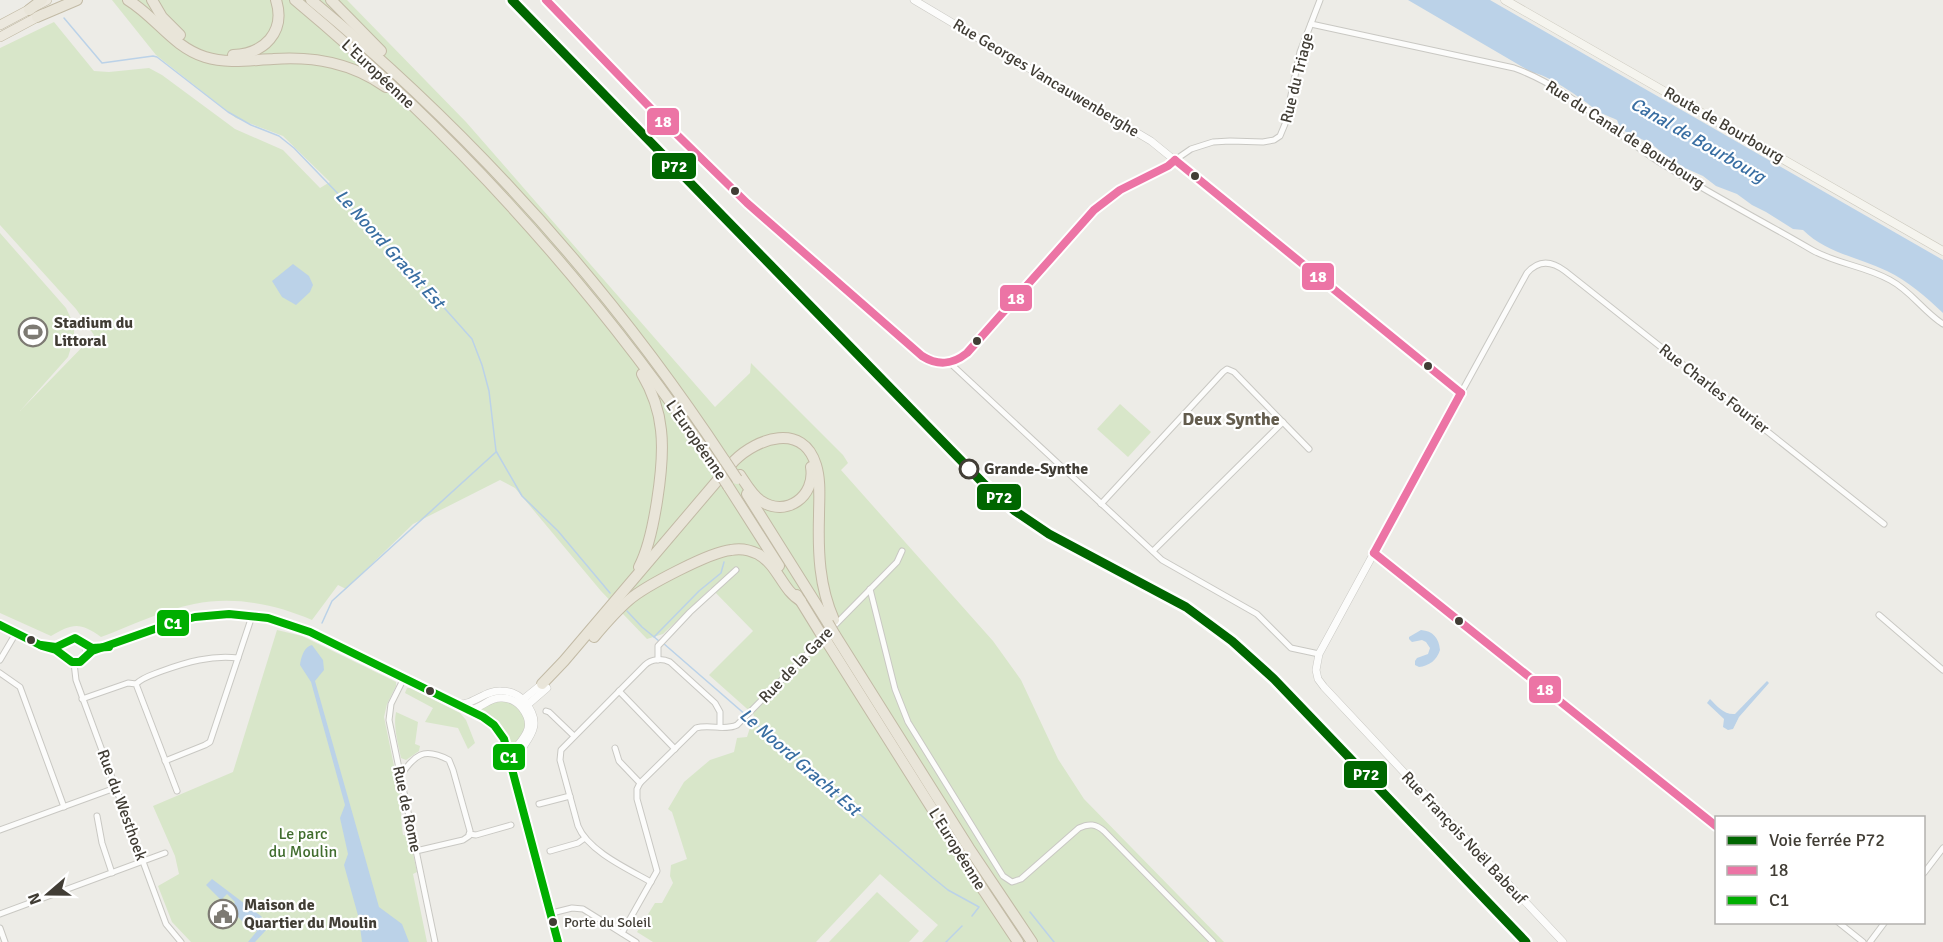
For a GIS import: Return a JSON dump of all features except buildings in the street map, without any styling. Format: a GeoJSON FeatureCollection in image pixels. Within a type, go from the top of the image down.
{"type":"FeatureCollection","features":[{"type":"Feature","properties":{"kind":"highway"},"geometry":{"type":"LineString","coordinates":[[33,13],[42,0]]}},
{"type":"Feature","properties":{"kind":"highway"},"geometry":{"type":"LineString","coordinates":[[0,37],[47,0]]}},
{"type":"Feature","properties":{"kind":"highway"},"geometry":{"type":"LineString","coordinates":[[0,25],[68,0]]}},
{"type":"Feature","properties":{"kind":"highway"},"geometry":{"type":"LineString","coordinates":[[33,13],[77,0]]}},
{"type":"Feature","properties":{"kind":"highway"},"geometry":{"type":"LineString","coordinates":[[129,0],[181,45],[206,57],[230,62],[309,58],[334,62],[370,76],[443,135]]}},
{"type":"Feature","properties":{"kind":"highway"},"geometry":{"type":"LineString","coordinates":[[152,0],[162,17],[188,42],[212,52],[234,55],[257,50],[271,38],[279,20],[276,0]]}},
{"type":"Feature","properties":{"kind":"highway","name":"L'Européenne"},"geometry":{"type":"LineString","coordinates":[[295,0],[372,67],[443,135],[536,233],[599,308],[667,398],[723,463]]}},
{"type":"Feature","properties":{"kind":"highway","name":"L'Européenne"},"geometry":{"type":"LineString","coordinates":[[311,0],[392,70],[485,161],[558,242],[617,313],[664,375],[831,621],[831,636],[984,891],[1018,942]]}},
{"type":"Feature","properties":{"kind":"highway"},"geometry":{"type":"LineString","coordinates":[[331,0],[448,124]]}},
{"type":"Feature","properties":{"kind":"highway"},"geometry":{"type":"LineString","coordinates":[[599,308],[648,385],[657,409],[662,438],[660,477],[648,544],[640,564],[621,595]]}},
{"type":"Feature","properties":{"kind":"highway"},"geometry":{"type":"LineString","coordinates":[[545,686],[739,456],[763,441],[774,438],[786,438],[805,446],[816,466],[819,490],[820,571],[831,621]]}},
{"type":"Feature","properties":{"kind":"highway"},"geometry":{"type":"LineString","coordinates":[[545,686],[571,664],[600,630],[736,466],[750,454],[768,445],[779,443],[791,445],[806,457],[812,476],[809,487],[801,499],[792,505],[779,507],[768,505],[757,499],[735,480],[723,463]]}},
{"type":"Feature","properties":{"kind":"highway","name":"L'Européenne"},"geometry":{"type":"LineString","coordinates":[[735,480],[801,601],[831,636],[1032,942]]}},
{"type":"Feature","properties":{"kind":"highway"},"geometry":{"type":"LineString","coordinates":[[600,630],[641,591],[706,558],[731,550],[747,550],[763,558],[776,570],[793,596],[801,601]]}},
{"type":"Feature","properties":{"kind":"highway"},"geometry":{"type":"LineString","coordinates":[[984,891],[984,900],[990,915]]}},
{"type":"Feature","properties":{"kind":"main road","name":"Route de Bourbourg"},"geometry":{"type":"LineString","coordinates":[[1505,0],[1943,251]]}},
{"type":"Feature","properties":{"kind":"street"},"geometry":{"type":"LineString","coordinates":[[546,0],[759,214],[922,356],[939,364],[950,363],[1153,551],[1177,570],[1257,614],[1291,648],[1319,654],[1461,393]]}},
{"type":"Feature","properties":{"kind":"street","name":"Rue Georges Vancauwenberghe"},"geometry":{"type":"LineString","coordinates":[[914,0],[1134,130],[1175,160],[1461,393]]}},
{"type":"Feature","properties":{"kind":"street","name":"Rue du Triage"},"geometry":{"type":"LineString","coordinates":[[950,363],[958,360],[969,350],[1077,227],[1098,206],[1120,190],[1165,168],[1188,151],[1213,142],[1263,142],[1280,136],[1285,124],[1300,52],[1320,0]]}},
{"type":"Feature","properties":{"kind":"street","name":"Rue du Canal de Bourbourg"},"geometry":{"type":"LineString","coordinates":[[1311,24],[1511,68],[1533,76],[1585,107],[1663,164],[1802,244],[1827,257],[1872,271],[1895,282],[1943,324]]}},
{"type":"Feature","properties":{"kind":"street","name":"Rue Charles Fourier"},"geometry":{"type":"LineString","coordinates":[[1461,393],[1525,275],[1540,263],[1552,263],[1884,524]]}},
{"type":"Feature","properties":{"kind":"street"},"geometry":{"type":"LineString","coordinates":[[1101,504],[1229,369],[1309,449]]}},
{"type":"Feature","properties":{"kind":"street"},"geometry":{"type":"LineString","coordinates":[[1153,551],[1283,422]]}},
{"type":"Feature","properties":{"kind":"street","name":"Rue de la Gare"},"geometry":{"type":"LineString","coordinates":[[640,783],[697,728],[733,727],[746,716],[897,562],[902,551]]}},
{"type":"Feature","properties":{"kind":"street"},"geometry":{"type":"LineString","coordinates":[[1374,553],[1715,825]]}},
{"type":"Feature","properties":{"kind":"street"},"geometry":{"type":"LineString","coordinates":[[658,660],[658,646],[690,612],[736,570]]}},
{"type":"Feature","properties":{"kind":"street"},"geometry":{"type":"LineString","coordinates":[[870,589],[895,689],[908,722],[1003,876],[1010,881],[1019,881],[1079,828],[1094,825],[1104,831],[1213,942]]}},
{"type":"Feature","properties":{"kind":"street"},"geometry":{"type":"LineString","coordinates":[[0,625],[58,652],[74,663],[100,649],[189,618],[217,614],[252,616],[278,621],[305,630],[469,711],[496,698],[507,698],[523,704]]}},
{"type":"Feature","properties":{"kind":"street"},"geometry":{"type":"LineString","coordinates":[[1879,615],[1943,670]]}},
{"type":"Feature","properties":{"kind":"street"},"geometry":{"type":"LineString","coordinates":[[165,760],[209,743],[252,616]]}},
{"type":"Feature","properties":{"kind":"street"},"geometry":{"type":"LineString","coordinates":[[0,660],[16,633]]}},
{"type":"Feature","properties":{"kind":"street"},"geometry":{"type":"LineString","coordinates":[[64,657],[62,650],[69,639],[75,638],[90,648],[100,649]]}},
{"type":"Feature","properties":{"kind":"street"},"geometry":{"type":"LineString","coordinates":[[48,647],[64,644]]}},
{"type":"Feature","properties":{"kind":"street"},"geometry":{"type":"LineString","coordinates":[[86,645],[86,655]]}},
{"type":"Feature","properties":{"kind":"street","name":"Rue François Noël Babeuf"},"geometry":{"type":"LineString","coordinates":[[1319,654],[1316,670],[1318,679],[1324,687],[1374,743],[1563,942]]}},
{"type":"Feature","properties":{"kind":"street"},"geometry":{"type":"LineString","coordinates":[[136,684],[144,678],[193,661],[219,657],[238,658]]}},
{"type":"Feature","properties":{"kind":"street"},"geometry":{"type":"LineString","coordinates":[[651,882],[607,857],[585,838],[578,826],[560,758],[562,747],[647,663],[658,660],[670,662],[715,703],[720,712],[720,727]]}},
{"type":"Feature","properties":{"kind":"street","name":"Rue du Westhoek"},"geometry":{"type":"LineString","coordinates":[[74,663],[74,676],[142,861],[167,927],[177,941]]}},
{"type":"Feature","properties":{"kind":"street"},"geometry":{"type":"LineString","coordinates":[[0,673],[20,687],[64,807]]}},
{"type":"Feature","properties":{"kind":"street","name":"Rue de Rome"},"geometry":{"type":"LineString","coordinates":[[404,678],[389,713],[389,724],[435,942]]}},
{"type":"Feature","properties":{"kind":"street"},"geometry":{"type":"LineString","coordinates":[[82,699],[128,682],[136,684]]}},
{"type":"Feature","properties":{"kind":"street"},"geometry":{"type":"LineString","coordinates":[[136,684],[177,791]]}},
{"type":"Feature","properties":{"kind":"street"},"geometry":{"type":"LineString","coordinates":[[523,704],[545,686]]}},
{"type":"Feature","properties":{"kind":"street"},"geometry":{"type":"LineString","coordinates":[[619,691],[675,749]]}},
{"type":"Feature","properties":{"kind":"street"},"geometry":{"type":"LineString","coordinates":[[523,704],[527,719],[527,732],[509,760],[558,942]]}},
{"type":"Feature","properties":{"kind":"street"},"geometry":{"type":"LineString","coordinates":[[546,711],[574,736]]}},
{"type":"Feature","properties":{"kind":"street"},"geometry":{"type":"LineString","coordinates":[[615,748],[619,761],[640,783],[637,789],[637,799],[656,869],[656,873],[622,933]]}},
{"type":"Feature","properties":{"kind":"street"},"geometry":{"type":"LineString","coordinates":[[400,776],[417,755],[424,754],[449,760],[469,834]]}},
{"type":"Feature","properties":{"kind":"street"},"geometry":{"type":"LineString","coordinates":[[397,760],[403,763],[411,761]]}},
{"type":"Feature","properties":{"kind":"street"},"geometry":{"type":"LineString","coordinates":[[0,830],[116,788]]}},
{"type":"Feature","properties":{"kind":"street"},"geometry":{"type":"LineString","coordinates":[[539,804],[570,796]]}},
{"type":"Feature","properties":{"kind":"street"},"geometry":{"type":"LineString","coordinates":[[97,816],[102,843],[112,873]]}},
{"type":"Feature","properties":{"kind":"street"},"geometry":{"type":"LineString","coordinates":[[469,834],[476,835],[511,825]]}},
{"type":"Feature","properties":{"kind":"street"},"geometry":{"type":"LineString","coordinates":[[416,851],[463,840],[469,834]]}},
{"type":"Feature","properties":{"kind":"street"},"geometry":{"type":"LineString","coordinates":[[550,851],[578,843],[585,838]]}},
{"type":"Feature","properties":{"kind":"street"},"geometry":{"type":"LineString","coordinates":[[1925,870],[1943,848]]}},
{"type":"Feature","properties":{"kind":"street"},"geometry":{"type":"LineString","coordinates":[[0,914],[165,853]]}},
{"type":"Feature","properties":{"kind":"street"},"geometry":{"type":"LineString","coordinates":[[552,913],[581,908],[636,942]]}},
{"type":"Feature","properties":{"kind":"street"},"geometry":{"type":"LineString","coordinates":[[1840,924],[1863,942]]}},
{"type":"Feature","properties":{"kind":"street"},"geometry":{"type":"LineString","coordinates":[[1870,942],[1884,924]]}},
{"type":"Feature","properties":{"kind":"street"},"geometry":{"type":"LineString","coordinates":[[0,928],[5,942]]}},
{"type":"Feature","properties":{"kind":"street"},"geometry":{"type":"LineString","coordinates":[[557,933],[564,942]]}},
{"type":"Feature","properties":{"kind":"green space"},"geometry":{"type":"Polygon","coordinates":[[[112,0],[347,0],[466,122],[715,407],[750,373],[751,363],[843,455],[848,463],[841,470],[993,641],[1021,680],[1058,759],[1084,799],[1224,942],[922,942],[938,925],[880,874],[816,942],[653,942],[637,932],[655,903],[662,903],[673,883],[670,876],[671,865],[687,859],[672,812],[668,809],[684,782],[710,760],[734,752],[737,738],[747,737],[754,715],[709,675],[753,631],[711,588],[663,634],[647,639],[601,591],[515,488],[500,480],[413,524],[346,589],[338,585],[312,620],[269,606],[224,601],[194,604],[170,610],[101,637],[76,626],[51,636],[0,613],[0,233],[66,308],[74,325],[74,338],[68,357],[20,411],[94,335],[76,309],[0,225],[0,48],[54,22],[94,71],[109,72],[149,68],[162,75],[235,129],[283,150],[320,188],[330,182],[283,136],[236,118],[156,55],[112,0]]]}},
{"type":"Feature","properties":{"kind":"green space"},"geometry":{"type":"Polygon","coordinates":[[[1120,404],[1151,432],[1128,457],[1097,429],[1120,404]]]}},
{"type":"Feature","properties":{"kind":"green space","name":"Le parc du Moulin"},"geometry":{"type":"Polygon","coordinates":[[[277,630],[302,636],[396,682],[384,717],[401,800],[403,835],[409,835],[417,872],[413,874],[427,942],[191,942],[172,922],[158,886],[179,874],[175,856],[153,806],[233,772],[277,630]]]}},
{"type":"Feature","properties":{"kind":"green space"},"geometry":{"type":"Polygon","coordinates":[[[407,688],[460,713],[466,720],[475,743],[468,749],[458,728],[425,722],[433,708],[405,693],[407,688]]]}},
{"type":"Feature","properties":{"kind":"green space"},"geometry":{"type":"Polygon","coordinates":[[[503,700],[517,705],[525,718],[526,732],[511,750],[500,727],[478,710],[486,704],[503,700]]]}},
{"type":"Feature","properties":{"kind":"green space"},"geometry":{"type":"Polygon","coordinates":[[[396,712],[418,722],[415,744],[420,746],[419,751],[406,760],[401,758],[395,729],[396,712]]]}},
{"type":"Feature","properties":{"kind":"green space"},"geometry":{"type":"Polygon","coordinates":[[[877,892],[919,931],[909,942],[829,942],[877,892]]]}},
{"type":"Feature","properties":{"kind":"water","name":"Canal de Bourbourg"},"geometry":{"type":"Polygon","coordinates":[[[1408,0],[1490,0],[1943,260],[1943,313],[1895,275],[1832,249],[1803,230],[1793,229],[1737,194],[1716,186],[1703,176],[1668,157],[1650,143],[1626,132],[1617,120],[1597,111],[1563,87],[1533,73],[1408,0]]]}},
{"type":"Feature","properties":{"kind":"water"},"geometry":{"type":"Polygon","coordinates":[[[293,264],[309,276],[313,285],[310,292],[296,305],[282,297],[272,281],[293,264]]]}},
{"type":"Feature","properties":{"kind":"water"},"geometry":{"type":"Polygon","coordinates":[[[1421,630],[1435,636],[1440,650],[1432,662],[1419,667],[1415,665],[1415,661],[1428,654],[1430,648],[1426,642],[1422,640],[1412,642],[1409,637],[1421,630]]]}},
{"type":"Feature","properties":{"kind":"water"},"geometry":{"type":"Polygon","coordinates":[[[312,645],[323,660],[324,670],[315,681],[379,907],[402,924],[409,942],[362,942],[359,919],[344,865],[348,854],[340,818],[345,805],[311,682],[300,665],[305,650],[312,645]]]}},
{"type":"Feature","properties":{"kind":"water"},"geometry":{"type":"Polygon","coordinates":[[[1767,681],[1769,683],[1739,717],[1733,729],[1728,730],[1723,727],[1724,719],[1707,703],[1710,699],[1724,712],[1735,714],[1767,681]]]}},
{"type":"Feature","properties":{"kind":"water"},"geometry":{"type":"Polygon","coordinates":[[[212,879],[261,916],[268,928],[255,942],[248,942],[257,931],[254,928],[259,922],[255,919],[247,926],[230,909],[235,902],[227,894],[221,900],[206,885],[212,879]]]}},
{"type":"Feature","properties":{"kind":"waterway","name":"Le Noord Gracht Est"},"geometry":{"type":"LineString","coordinates":[[64,18],[102,63],[157,57],[228,112],[251,125],[279,136],[294,148],[397,255],[472,339],[489,391],[496,451],[522,496],[558,531],[610,593]]}},
{"type":"Feature","properties":{"kind":"waterway"},"geometry":{"type":"LineString","coordinates":[[322,623],[332,601],[496,452]]}},
{"type":"Feature","properties":{"kind":"waterway"},"geometry":{"type":"LineString","coordinates":[[654,637],[699,591],[721,573],[724,562]]}},
{"type":"Feature","properties":{"kind":"waterway","name":"Le Noord Gracht Est"},"geometry":{"type":"LineString","coordinates":[[627,611],[659,641]]}},
{"type":"Feature","properties":{"kind":"waterway","name":"Le Noord Gracht Est"},"geometry":{"type":"LineString","coordinates":[[663,643],[932,877],[948,890],[979,907],[972,916]]}},
{"type":"Feature","properties":{"kind":"waterway"},"geometry":{"type":"LineString","coordinates":[[1030,912],[1054,942]]}},
{"type":"Feature","properties":{"kind":"waterway"},"geometry":{"type":"LineString","coordinates":[[946,942],[962,926]]}},
{"type":"Feature","properties":{"kind":"rail line","name":"P72"},"geometry":{"type":"LineString","coordinates":[[512,0],[984,484],[1015,511],[1049,534],[1186,607],[1232,641],[1274,679],[1526,942]]}},
{"type":"Feature","properties":{"kind":"transit line","name":"18"},"geometry":{"type":"LineString","coordinates":[[546,0],[663,121],[747,203],[922,356],[939,363],[956,360],[967,353],[1094,210],[1120,190],[1168,166],[1175,160]]}},
{"type":"Feature","properties":{"kind":"transit line","name":"18"},"geometry":{"type":"LineString","coordinates":[[1175,160],[1461,393]]}},
{"type":"Feature","properties":{"kind":"transit line","name":"18"},"geometry":{"type":"LineString","coordinates":[[1374,553],[1461,393]]}},
{"type":"Feature","properties":{"kind":"transit line","name":"18"},"geometry":{"type":"LineString","coordinates":[[1374,553],[1715,825]]}},
{"type":"Feature","properties":{"kind":"transit line","name":"C1"},"geometry":{"type":"LineString","coordinates":[[0,625],[42,646],[56,650],[72,662],[80,662],[92,651],[195,617],[229,614],[268,618],[310,632],[483,717],[494,725],[504,739],[558,942]]}},
{"type":"Feature","properties":{"kind":"transit line","name":"C1"},"geometry":{"type":"LineString","coordinates":[[41,645],[56,647],[75,638],[92,648],[109,647]]}},
{"type":"Feature","properties":{"kind":"place","name":"Stadium du Littoral"},"geometry":{"type":"Point","coordinates":[33,332]}},
{"type":"Feature","properties":{"kind":"place","name":"Grande-Synthe"},"geometry":{"type":"Point","coordinates":[969,469]}},
{"type":"Feature","properties":{"kind":"place","name":"Maison de Quartier du Moulin"},"geometry":{"type":"Point","coordinates":[223,914]}},
{"type":"Feature","properties":{"kind":"place","name":"Porte du Soleil"},"geometry":{"type":"Point","coordinates":[553,922]}},
{"type":"Feature","properties":{"kind":"district","name":"Deux Synthe"},"geometry":{"type":"Point","coordinates":[1231,419]}}]}
